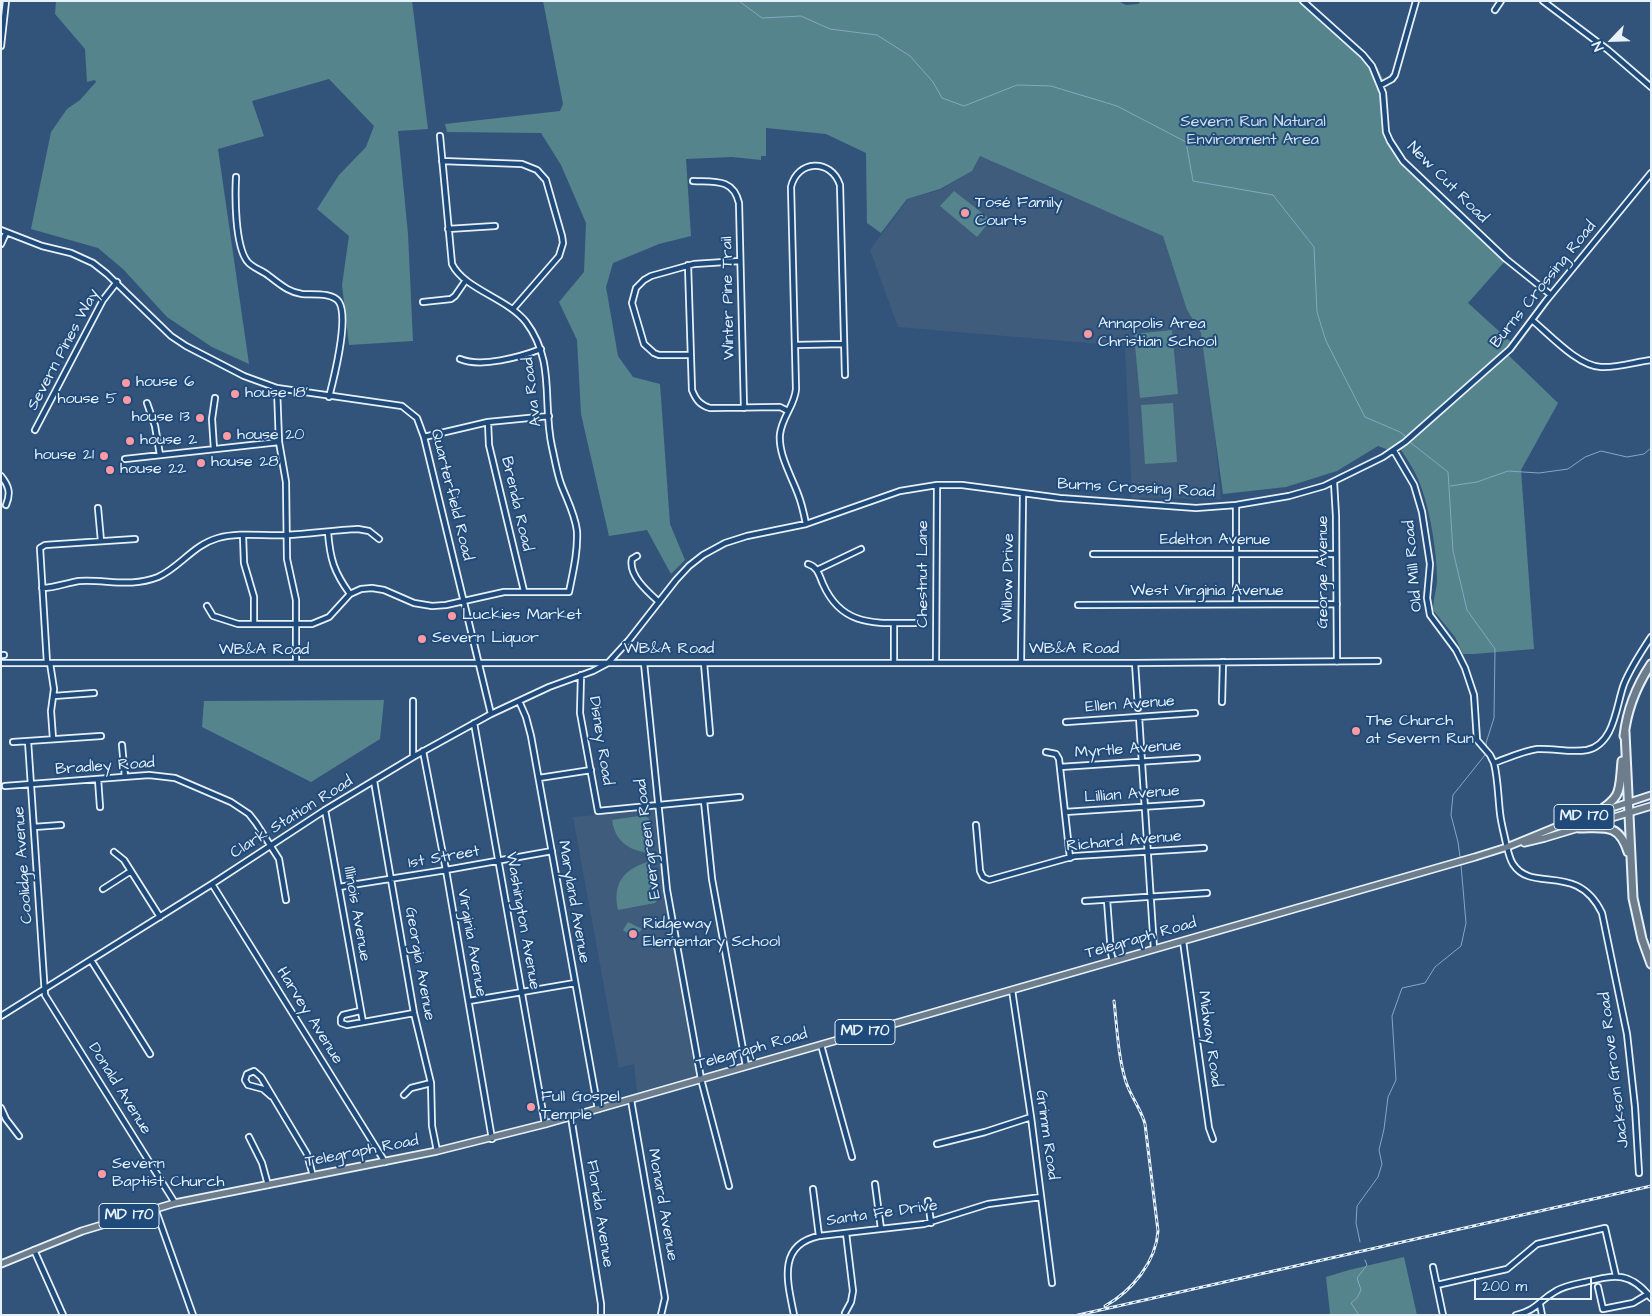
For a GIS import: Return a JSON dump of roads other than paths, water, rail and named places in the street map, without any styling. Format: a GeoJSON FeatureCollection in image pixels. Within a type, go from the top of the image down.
{"type":"FeatureCollection","features":[{"type":"Feature","properties":{"kind":"highway"},"geometry":{"type":"LineString","coordinates":[[1596,813],[1613,801],[1619,791],[1625,732],[1634,697],[1651,664]]}},
{"type":"Feature","properties":{"kind":"highway"},"geometry":{"type":"LineString","coordinates":[[1625,732],[1631,864],[1636,913],[1642,939],[1651,964]]}},
{"type":"Feature","properties":{"kind":"highway"},"geometry":{"type":"LineString","coordinates":[[1580,828],[1604,827],[1618,832],[1625,842],[1631,864]]}},
{"type":"Feature","properties":{"kind":"main road","name":"Telegraph Road"},"geometry":{"type":"LineString","coordinates":[[1507,846],[1562,824],[1651,795]]}},
{"type":"Feature","properties":{"kind":"main road","name":"Telegraph Road"},"geometry":{"type":"LineString","coordinates":[[1,1264],[82,1231],[155,1208],[492,1139],[1507,846],[1580,828],[1651,806]]}},
{"type":"Feature","properties":{"kind":"street"},"geometry":{"type":"LineString","coordinates":[[1,46],[6,1]]}},
{"type":"Feature","properties":{"kind":"street","name":"New Cut Road"},"geometry":{"type":"LineString","coordinates":[[1303,1],[1372,66],[1381,85],[1386,132],[1403,161],[1506,259],[1551,295]]}},
{"type":"Feature","properties":{"kind":"street"},"geometry":{"type":"LineString","coordinates":[[1381,85],[1392,80],[1395,75],[1416,1]]}},
{"type":"Feature","properties":{"kind":"street"},"geometry":{"type":"LineString","coordinates":[[1495,10],[1501,1]]}},
{"type":"Feature","properties":{"kind":"street"},"geometry":{"type":"LineString","coordinates":[[1543,1],[1608,50],[1651,86]]}},
{"type":"Feature","properties":{"kind":"street","name":"Ava Road"},"geometry":{"type":"LineString","coordinates":[[440,136],[452,264],[455,271],[466,280],[513,309],[531,330],[541,349],[546,375],[551,444],[560,482],[573,514],[576,529],[576,549],[569,592],[524,592]]}},
{"type":"Feature","properties":{"kind":"street"},"geometry":{"type":"LineString","coordinates":[[442,161],[522,164],[537,170],[546,180],[562,236],[561,251],[559,256],[513,309]]}},
{"type":"Feature","properties":{"kind":"street"},"geometry":{"type":"LineString","coordinates":[[806,524],[801,501],[781,448],[782,426],[795,396],[791,187],[797,174],[805,168],[814,166],[830,170],[837,177],[840,184],[845,375]]}},
{"type":"Feature","properties":{"kind":"street","name":"Burns Crossing Road"},"geometry":{"type":"LineString","coordinates":[[608,663],[689,566],[717,546],[739,538],[806,524],[900,491],[937,485],[962,485],[1060,498],[1196,508],[1236,505],[1299,494],[1334,482],[1394,451],[1500,359],[1515,343],[1551,295],[1651,174]]}},
{"type":"Feature","properties":{"kind":"street"},"geometry":{"type":"LineString","coordinates":[[236,178],[235,203],[243,250],[247,261],[290,292],[325,296],[335,299],[339,303],[341,317],[339,357],[329,397]]}},
{"type":"Feature","properties":{"kind":"street","name":"Winter Pine Trail"},"geometry":{"type":"LineString","coordinates":[[694,180],[721,183],[733,188],[739,203],[744,408]]}},
{"type":"Feature","properties":{"kind":"street"},"geometry":{"type":"LineString","coordinates":[[448,229],[495,226]]}},
{"type":"Feature","properties":{"kind":"street"},"geometry":{"type":"LineString","coordinates":[[1,244],[4,232]]}},
{"type":"Feature","properties":{"kind":"street","name":"Quarterfield Road"},"geometry":{"type":"LineString","coordinates":[[4,232],[42,246],[71,253],[100,267],[163,329],[180,342],[249,378],[277,388],[402,406],[417,418],[424,437],[491,714]]}},
{"type":"Feature","properties":{"kind":"street"},"geometry":{"type":"LineString","coordinates":[[690,355],[659,355],[644,344],[632,303],[636,288],[644,280],[688,265],[700,262],[740,261]]}},
{"type":"Feature","properties":{"kind":"street"},"geometry":{"type":"LineString","coordinates":[[688,265],[692,390],[699,403],[710,408],[780,408],[788,411]]}},
{"type":"Feature","properties":{"kind":"street"},"geometry":{"type":"LineString","coordinates":[[423,302],[452,298],[466,280]]}},
{"type":"Feature","properties":{"kind":"street","name":"Severn Pines Way"},"geometry":{"type":"LineString","coordinates":[[35,430],[103,300],[117,282]]}},
{"type":"Feature","properties":{"kind":"street"},"geometry":{"type":"LineString","coordinates":[[1532,320],[1579,360],[1592,366],[1605,367],[1651,360]]}},
{"type":"Feature","properties":{"kind":"street"},"geometry":{"type":"LineString","coordinates":[[795,345],[844,344]]}},
{"type":"Feature","properties":{"kind":"street"},"geometry":{"type":"LineString","coordinates":[[460,359],[470,363],[495,360],[523,356],[541,349]]}},
{"type":"Feature","properties":{"kind":"street"},"geometry":{"type":"LineString","coordinates":[[277,388],[279,442],[286,482],[287,559],[296,600],[296,663]]}},
{"type":"Feature","properties":{"kind":"street"},"geometry":{"type":"LineString","coordinates":[[214,398],[212,419],[214,449]]}},
{"type":"Feature","properties":{"kind":"street"},"geometry":{"type":"LineString","coordinates":[[147,403],[155,426],[160,455]]}},
{"type":"Feature","properties":{"kind":"street"},"geometry":{"type":"LineString","coordinates":[[424,437],[488,422],[549,416]]}},
{"type":"Feature","properties":{"kind":"street","name":"Brenda Road"},"geometry":{"type":"LineString","coordinates":[[488,422],[489,445],[524,592]]}},
{"type":"Feature","properties":{"kind":"street"},"geometry":{"type":"LineString","coordinates":[[125,459],[279,442]]}},
{"type":"Feature","properties":{"kind":"street","name":"Old Mill Road"},"geometry":{"type":"LineString","coordinates":[[1394,451],[1414,485],[1422,512],[1430,564],[1427,598],[1430,615],[1456,650],[1465,668],[1474,695],[1477,740],[1490,755],[1494,763],[1500,812],[1507,846]]}},
{"type":"Feature","properties":{"kind":"street"},"geometry":{"type":"LineString","coordinates":[[1,476],[10,493],[6,504]]}},
{"type":"Feature","properties":{"kind":"street","name":"George Avenue"},"geometry":{"type":"LineString","coordinates":[[1334,482],[1336,505],[1337,662]]}},
{"type":"Feature","properties":{"kind":"street","name":"Chestnut Lane"},"geometry":{"type":"LineString","coordinates":[[936,663],[937,485]]}},
{"type":"Feature","properties":{"kind":"street","name":"Willow Drive"},"geometry":{"type":"LineString","coordinates":[[1021,663],[1023,494]]}},
{"type":"Feature","properties":{"kind":"street"},"geometry":{"type":"LineString","coordinates":[[1236,505],[1236,604]]}},
{"type":"Feature","properties":{"kind":"street"},"geometry":{"type":"LineString","coordinates":[[98,508],[101,541]]}},
{"type":"Feature","properties":{"kind":"street"},"geometry":{"type":"LineString","coordinates":[[42,588],[56,588],[78,582],[91,581],[112,583],[144,581],[164,573],[192,551],[208,541],[221,537],[364,530],[373,533],[379,539]]}},
{"type":"Feature","properties":{"kind":"street"},"geometry":{"type":"LineString","coordinates":[[328,532],[333,565],[340,580],[350,594]]}},
{"type":"Feature","properties":{"kind":"street"},"geometry":{"type":"LineString","coordinates":[[243,536],[244,562],[254,597],[254,624]]}},
{"type":"Feature","properties":{"kind":"street"},"geometry":{"type":"LineString","coordinates":[[53,739],[51,711],[54,696],[48,663],[42,588],[41,546],[135,539]]}},
{"type":"Feature","properties":{"kind":"street"},"geometry":{"type":"LineString","coordinates":[[817,570],[861,549]]}},
{"type":"Feature","properties":{"kind":"street","name":"Edelton Avenue"},"geometry":{"type":"LineString","coordinates":[[1094,554],[1336,554]]}},
{"type":"Feature","properties":{"kind":"street"},"geometry":{"type":"LineString","coordinates":[[637,556],[632,559],[632,568],[642,587],[659,602]]}},
{"type":"Feature","properties":{"kind":"street"},"geometry":{"type":"LineString","coordinates":[[808,564],[814,566],[817,570],[825,589],[835,605],[855,619],[867,622],[915,622]]}},
{"type":"Feature","properties":{"kind":"street"},"geometry":{"type":"LineString","coordinates":[[207,606],[213,616],[238,624],[312,624],[329,617],[350,594],[361,589],[384,590],[419,605],[439,606],[504,592],[524,592]]}},
{"type":"Feature","properties":{"kind":"street","name":"West Virginia Avenue"},"geometry":{"type":"LineString","coordinates":[[1078,605],[1337,604]]}},
{"type":"Feature","properties":{"kind":"street"},"geometry":{"type":"LineString","coordinates":[[894,623],[894,663]]}},
{"type":"Feature","properties":{"kind":"street"},"geometry":{"type":"LineString","coordinates":[[1494,763],[1538,749],[1581,750],[1600,744],[1609,733],[1622,690],[1631,670],[1651,637]]}},
{"type":"Feature","properties":{"kind":"street","name":"WB&A Road"},"geometry":{"type":"LineString","coordinates":[[1,663],[1135,663],[1378,661]]}},
{"type":"Feature","properties":{"kind":"street"},"geometry":{"type":"LineString","coordinates":[[1222,702],[1223,662]]}},
{"type":"Feature","properties":{"kind":"street","name":"Clark Station Road"},"geometry":{"type":"LineString","coordinates":[[1,1016],[212,884],[325,810],[423,751],[491,714],[560,682],[608,663]]}},
{"type":"Feature","properties":{"kind":"street","name":"Evergreen Road"},"geometry":{"type":"LineString","coordinates":[[644,663],[667,890],[701,1080],[729,1186]]}},
{"type":"Feature","properties":{"kind":"street"},"geometry":{"type":"LineString","coordinates":[[704,663],[710,733]]}},
{"type":"Feature","properties":{"kind":"street"},"geometry":{"type":"LineString","coordinates":[[1135,663],[1138,708]]}},
{"type":"Feature","properties":{"kind":"street","name":"Disney Road"},"geometry":{"type":"LineString","coordinates":[[581,675],[580,705],[598,811],[657,806]]}},
{"type":"Feature","properties":{"kind":"street"},"geometry":{"type":"LineString","coordinates":[[54,696],[94,693]]}},
{"type":"Feature","properties":{"kind":"street"},"geometry":{"type":"LineString","coordinates":[[413,701],[413,757]]}},
{"type":"Feature","properties":{"kind":"street","name":"Maryland Avenue"},"geometry":{"type":"LineString","coordinates":[[519,701],[529,725],[598,1109]]}},
{"type":"Feature","properties":{"kind":"street","name":"Ellen Avenue"},"geometry":{"type":"LineString","coordinates":[[1066,722],[1195,713]]}},
{"type":"Feature","properties":{"kind":"street"},"geometry":{"type":"LineString","coordinates":[[1139,717],[1154,949]]}},
{"type":"Feature","properties":{"kind":"street","name":"Washington Avenue"},"geometry":{"type":"LineString","coordinates":[[474,723],[545,1124]]}},
{"type":"Feature","properties":{"kind":"street"},"geometry":{"type":"LineString","coordinates":[[13,742],[101,736]]}},
{"type":"Feature","properties":{"kind":"street","name":"Coolidge Avenue"},"geometry":{"type":"LineString","coordinates":[[28,741],[46,988]]}},
{"type":"Feature","properties":{"kind":"street"},"geometry":{"type":"LineString","coordinates":[[122,745],[124,777]]}},
{"type":"Feature","properties":{"kind":"street","name":"Virginia Avenue"},"geometry":{"type":"LineString","coordinates":[[423,751],[446,870],[492,1139]]}},
{"type":"Feature","properties":{"kind":"street"},"geometry":{"type":"LineString","coordinates":[[1046,752],[1056,754],[1060,767],[1070,858]]}},
{"type":"Feature","properties":{"kind":"street","name":"Myrtle Avenue"},"geometry":{"type":"LineString","coordinates":[[1060,767],[1197,758]]}},
{"type":"Feature","properties":{"kind":"street"},"geometry":{"type":"LineString","coordinates":[[539,778],[591,770]]}},
{"type":"Feature","properties":{"kind":"street","name":"Bradley Road"},"geometry":{"type":"LineString","coordinates":[[5,786],[150,775],[174,778],[231,802],[249,814],[279,859],[286,900]]}},
{"type":"Feature","properties":{"kind":"street"},"geometry":{"type":"LineString","coordinates":[[98,779],[100,807]]}},
{"type":"Feature","properties":{"kind":"street","name":"Georgia Avenue"},"geometry":{"type":"LineString","coordinates":[[374,781],[414,1013],[431,1084],[432,1126],[437,1151]]}},
{"type":"Feature","properties":{"kind":"street"},"geometry":{"type":"LineString","coordinates":[[657,806],[740,797]]}},
{"type":"Feature","properties":{"kind":"street"},"geometry":{"type":"LineString","coordinates":[[704,801],[712,878],[746,1066]]}},
{"type":"Feature","properties":{"kind":"street","name":"Lillian Avenue"},"geometry":{"type":"LineString","coordinates":[[1065,812],[1201,803]]}},
{"type":"Feature","properties":{"kind":"street","name":"Illinois Avenue"},"geometry":{"type":"LineString","coordinates":[[325,810],[363,1022]]}},
{"type":"Feature","properties":{"kind":"street"},"geometry":{"type":"LineString","coordinates":[[34,827],[61,825]]}},
{"type":"Feature","properties":{"kind":"street","name":"Richard Avenue"},"geometry":{"type":"LineString","coordinates":[[976,825],[980,868],[983,877],[987,880],[994,880],[1070,858],[1204,848]]}},
{"type":"Feature","properties":{"kind":"street","name":"Jackson Grove Road"},"geometry":{"type":"LineString","coordinates":[[1507,846],[1511,860],[1520,872],[1532,877],[1574,884],[1590,894],[1602,913],[1627,1034],[1635,1106],[1639,1173]]}},
{"type":"Feature","properties":{"kind":"street","name":"1st Street"},"geometry":{"type":"LineString","coordinates":[[339,888],[552,851]]}},
{"type":"Feature","properties":{"kind":"street"},"geometry":{"type":"LineString","coordinates":[[114,852],[124,860],[160,917]]}},
{"type":"Feature","properties":{"kind":"street"},"geometry":{"type":"LineString","coordinates":[[102,889],[131,871]]}},
{"type":"Feature","properties":{"kind":"street","name":"Harvey Avenue"},"geometry":{"type":"LineString","coordinates":[[212,884],[385,1162]]}},
{"type":"Feature","properties":{"kind":"street"},"geometry":{"type":"LineString","coordinates":[[1085,901],[1207,893]]}},
{"type":"Feature","properties":{"kind":"street"},"geometry":{"type":"LineString","coordinates":[[1107,900],[1113,961]]}},
{"type":"Feature","properties":{"kind":"street","name":"Midway Road"},"geometry":{"type":"LineString","coordinates":[[1183,941],[1209,1128],[1213,1139]]}},
{"type":"Feature","properties":{"kind":"street"},"geometry":{"type":"LineString","coordinates":[[91,960],[150,1054]]}},
{"type":"Feature","properties":{"kind":"street"},"geometry":{"type":"LineString","coordinates":[[469,1002],[575,983]]}},
{"type":"Feature","properties":{"kind":"street","name":"Donald Avenue"},"geometry":{"type":"LineString","coordinates":[[46,988],[45,995],[175,1203]]}},
{"type":"Feature","properties":{"kind":"street","name":"Grimm Road"},"geometry":{"type":"LineString","coordinates":[[1012,990],[1031,1117],[1052,1284]]}},
{"type":"Feature","properties":{"kind":"street"},"geometry":{"type":"LineString","coordinates":[[360,1010],[343,1015],[340,1020],[345,1025],[414,1013]]}},
{"type":"Feature","properties":{"kind":"street"},"geometry":{"type":"LineString","coordinates":[[821,1045],[852,1156]]}},
{"type":"Feature","properties":{"kind":"street"},"geometry":{"type":"LineString","coordinates":[[271,1096],[263,1089],[248,1086],[245,1080],[247,1074],[254,1071],[259,1074],[307,1154],[313,1176]]}},
{"type":"Feature","properties":{"kind":"street"},"geometry":{"type":"LineString","coordinates":[[404,1096],[411,1088],[431,1084]]}},
{"type":"Feature","properties":{"kind":"street","name":"Monard Avenue"},"geometry":{"type":"LineString","coordinates":[[631,1100],[665,1298],[662,1315]]}},
{"type":"Feature","properties":{"kind":"street"},"geometry":{"type":"LineString","coordinates":[[1,1108],[6,1119],[19,1136]]}},
{"type":"Feature","properties":{"kind":"street","name":"Florida Avenue"},"geometry":{"type":"LineString","coordinates":[[571,1117],[602,1304],[601,1315]]}},
{"type":"Feature","properties":{"kind":"street"},"geometry":{"type":"LineString","coordinates":[[937,1144],[985,1132],[1031,1117]]}},
{"type":"Feature","properties":{"kind":"street"},"geometry":{"type":"LineString","coordinates":[[249,1137],[262,1163],[268,1185]]}},
{"type":"Feature","properties":{"kind":"street"},"geometry":{"type":"LineString","coordinates":[[876,1184],[881,1229]]}},
{"type":"Feature","properties":{"kind":"street"},"geometry":{"type":"LineString","coordinates":[[813,1189],[819,1236]]}},
{"type":"Feature","properties":{"kind":"street","name":"Santa Fe Drive"},"geometry":{"type":"LineString","coordinates":[[794,1315],[787,1272],[788,1264],[790,1257],[800,1244],[808,1239],[819,1236],[931,1223],[988,1204],[1041,1196]]}},
{"type":"Feature","properties":{"kind":"street"},"geometry":{"type":"LineString","coordinates":[[928,1201],[931,1223]]}},
{"type":"Feature","properties":{"kind":"street"},"geometry":{"type":"LineString","coordinates":[[155,1208],[193,1315]]}},
{"type":"Feature","properties":{"kind":"street"},"geometry":{"type":"LineString","coordinates":[[1437,1285],[1508,1268],[1530,1249],[1542,1242],[1605,1228],[1616,1276]]}},
{"type":"Feature","properties":{"kind":"street"},"geometry":{"type":"LineString","coordinates":[[845,1313],[851,1302],[853,1291],[846,1233]]}},
{"type":"Feature","properties":{"kind":"street"},"geometry":{"type":"LineString","coordinates":[[34,1250],[63,1315]]}},
{"type":"Feature","properties":{"kind":"street"},"geometry":{"type":"LineString","coordinates":[[1433,1267],[1444,1315]]}},
{"type":"Feature","properties":{"kind":"street"},"geometry":{"type":"LineString","coordinates":[[1516,1315],[1533,1310],[1552,1293],[1563,1288],[1616,1276],[1633,1280],[1642,1286],[1649,1296],[1634,1302],[1603,1309],[1598,1287]]}},
{"type":"Feature","properties":{"kind":"street"},"geometry":{"type":"LineString","coordinates":[[1540,1305],[1542,1315]]}},
{"type":"Feature","properties":{"kind":"waterway"},"geometry":{"type":"LineString","coordinates":[[739,1],[762,18],[801,16],[830,29],[877,35],[910,56],[933,82],[942,98],[964,106],[1017,85],[1051,86],[1117,106],[1186,142],[1193,181],[1273,195],[1314,247],[1317,312],[1326,341],[1365,417],[1405,436]]}},
{"type":"Feature","properties":{"kind":"waterway"},"geometry":{"type":"LineString","coordinates":[[1411,443],[1448,472],[1453,551],[1467,610],[1495,649],[1494,718],[1486,743],[1487,748]]}},
{"type":"Feature","properties":{"kind":"waterway"},"geometry":{"type":"LineString","coordinates":[[1450,486],[1477,482],[1508,471],[1539,473],[1568,469],[1585,457],[1601,451],[1627,457],[1644,454],[1651,448]]}},
{"type":"Feature","properties":{"kind":"waterway"},"geometry":{"type":"LineString","coordinates":[[1460,857],[1451,815],[1453,795],[1485,755]]}},
{"type":"Feature","properties":{"kind":"waterway"},"geometry":{"type":"LineString","coordinates":[[1360,1242],[1356,1223],[1357,1206],[1378,1177],[1382,1164],[1379,1150],[1388,1097],[1396,1080],[1392,1016],[1402,988],[1425,983],[1435,967],[1461,946],[1466,923],[1461,865]]}},
{"type":"Feature","properties":{"kind":"waterway"},"geometry":{"type":"LineString","coordinates":[[1359,1315],[1351,1303],[1357,1298],[1361,1290],[1357,1278],[1367,1265],[1365,1260]]}},
{"type":"Feature","properties":{"kind":"railway"},"geometry":{"type":"LineString","coordinates":[[1105,1306],[1115,1300],[1141,1274],[1153,1254],[1158,1231],[1145,1124],[1123,1072],[1114,1001]]}},
{"type":"Feature","properties":{"kind":"railway"},"geometry":{"type":"LineString","coordinates":[[1078,1315],[1651,1186]]}},
{"type":"Feature","properties":{"kind":"place","name":"Tosé Family Courts"},"geometry":{"type":"Point","coordinates":[965,213]}},
{"type":"Feature","properties":{"kind":"place","name":"Annapolis Area Christian School"},"geometry":{"type":"Point","coordinates":[1088,334]}},
{"type":"Feature","properties":{"kind":"place","name":"house 6"},"geometry":{"type":"Point","coordinates":[126,383]}},
{"type":"Feature","properties":{"kind":"place","name":"house 18'"},"geometry":{"type":"Point","coordinates":[235,394]}},
{"type":"Feature","properties":{"kind":"place","name":"house 5"},"geometry":{"type":"Point","coordinates":[127,400]}},
{"type":"Feature","properties":{"kind":"place","name":"house 13"},"geometry":{"type":"Point","coordinates":[200,418]}},
{"type":"Feature","properties":{"kind":"place","name":"house 20"},"geometry":{"type":"Point","coordinates":[227,436]}},
{"type":"Feature","properties":{"kind":"place","name":"house 2"},"geometry":{"type":"Point","coordinates":[130,441]}},
{"type":"Feature","properties":{"kind":"place","name":"house 21"},"geometry":{"type":"Point","coordinates":[104,456]}},
{"type":"Feature","properties":{"kind":"place","name":"house 28"},"geometry":{"type":"Point","coordinates":[201,463]}},
{"type":"Feature","properties":{"kind":"place","name":"house 22"},"geometry":{"type":"Point","coordinates":[110,470]}},
{"type":"Feature","properties":{"kind":"place","name":"Luckies Market"},"geometry":{"type":"Point","coordinates":[452,616]}},
{"type":"Feature","properties":{"kind":"place","name":"Severn Liquor"},"geometry":{"type":"Point","coordinates":[422,639]}},
{"type":"Feature","properties":{"kind":"place","name":"The Church at Severn Run"},"geometry":{"type":"Point","coordinates":[1356,731]}},
{"type":"Feature","properties":{"kind":"place","name":"Ridgeway Elementary School"},"geometry":{"type":"Point","coordinates":[633,934]}},
{"type":"Feature","properties":{"kind":"place","name":"Full Gospel Temple"},"geometry":{"type":"Point","coordinates":[531,1107]}},
{"type":"Feature","properties":{"kind":"place","name":"Severn Baptist Church"},"geometry":{"type":"Point","coordinates":[102,1174]}},
{"type":"Feature","properties":{"kind":"park label","name":"Severn Run Natural Environment Area"},"geometry":{"type":"Point","coordinates":[1253,132]}}]}
